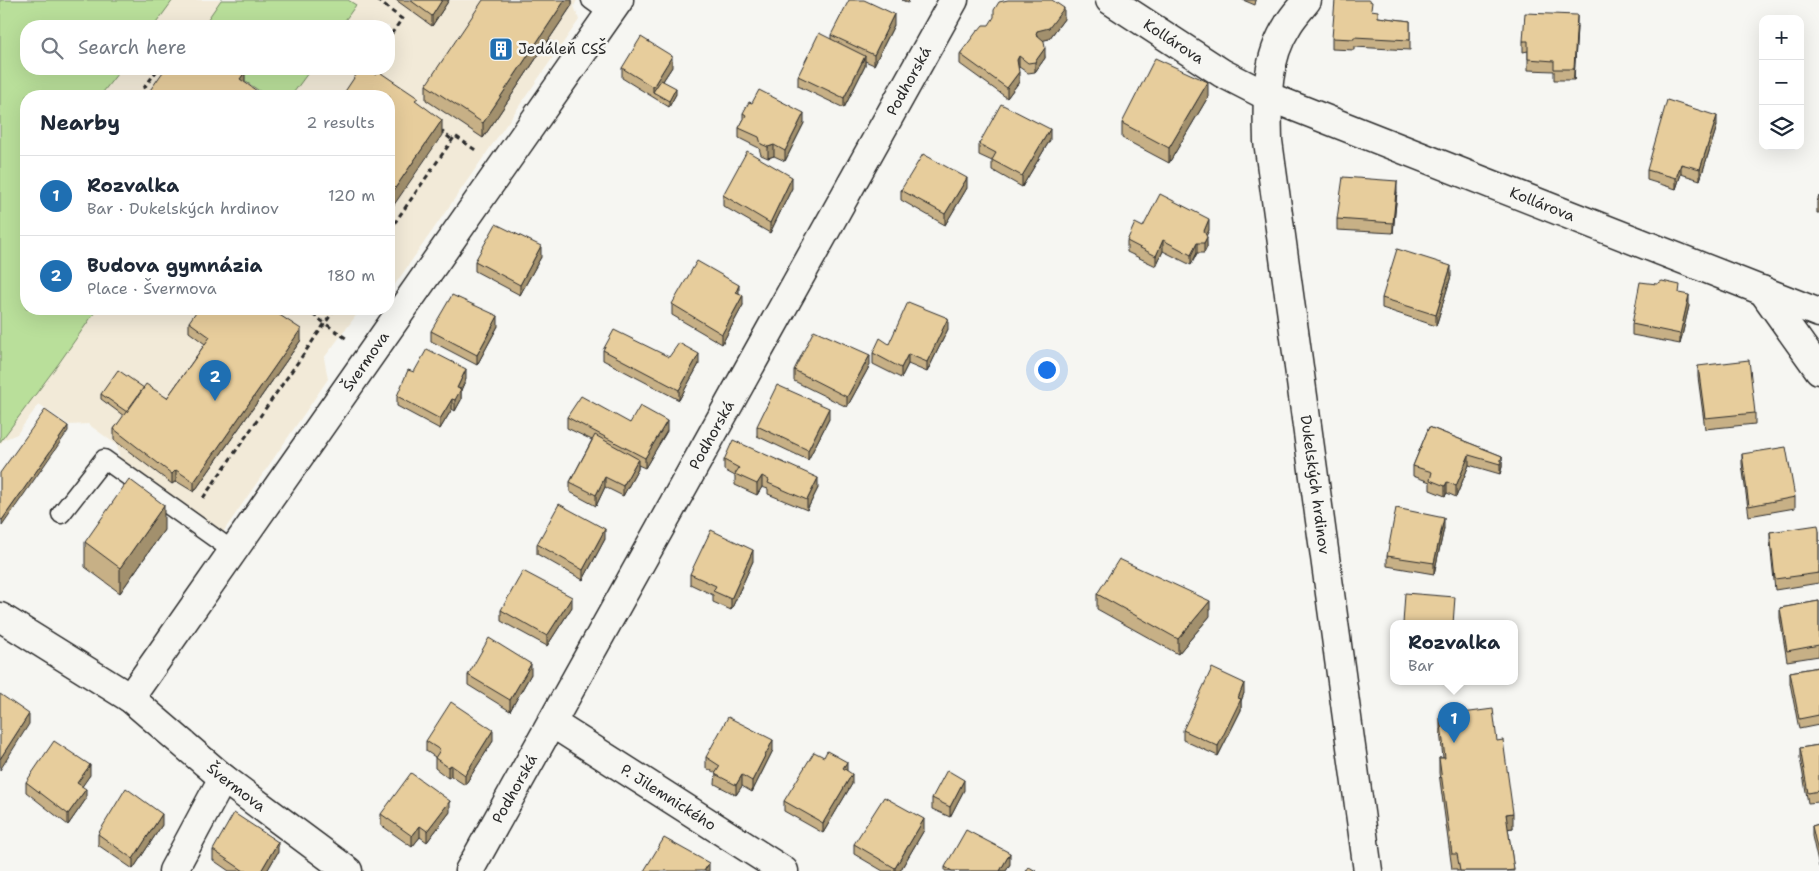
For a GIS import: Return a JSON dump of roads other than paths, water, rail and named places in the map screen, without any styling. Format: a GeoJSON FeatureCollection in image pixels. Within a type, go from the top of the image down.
{"type":"FeatureCollection","features":[{"type":"Feature","properties":{"kind":"street","name":"Podhorská"},"geometry":{"type":"LineString","coordinates":[[469,871],[954,0]]}},
{"type":"Feature","properties":{"kind":"street","name":"Kollárova"},"geometry":{"type":"LineString","coordinates":[[1110,0],[1222,73],[1266,96],[1819,313]]}},
{"type":"Feature","properties":{"kind":"street"},"geometry":{"type":"LineString","coordinates":[[1266,96],[1272,60],[1287,26],[1307,0]]}},
{"type":"Feature","properties":{"kind":"street","name":"Švermova"},"geometry":{"type":"LineString","coordinates":[[395,314],[606,4]]}},
{"type":"Feature","properties":{"kind":"street","name":"Dukelských hrdinov"},"geometry":{"type":"LineString","coordinates":[[1266,96],[1268,141],[1368,871]]}},
{"type":"Feature","properties":{"kind":"street"},"geometry":{"type":"LineString","coordinates":[[1762,290],[1819,370]]}},
{"type":"Feature","properties":{"kind":"street","name":"Švermova"},"geometry":{"type":"LineString","coordinates":[[130,698],[233,552],[394,315]]}},
{"type":"Feature","properties":{"kind":"street","name":"Švermova"},"geometry":{"type":"LineString","coordinates":[[0,617],[130,698],[223,778],[348,871]]}},
{"type":"Feature","properties":{"kind":"street","name":"P. Jilemnického"},"geometry":{"type":"LineString","coordinates":[[552,723],[784,871]]}},
{"type":"Feature","properties":{"kind":"street"},"geometry":{"type":"LineString","coordinates":[[173,871],[223,778]]}},
{"type":"Feature","properties":{"kind":"lane"},"geometry":{"type":"LineString","coordinates":[[60,514],[104,458],[233,552]]}},
{"type":"Feature","properties":{"kind":"place","name":"Jedáleň CSŠ"},"geometry":{"type":"Point","coordinates":[501,49]}},
{"type":"Feature","properties":{"kind":"place","name":"Budova gymnázia"},"geometry":{"type":"Point","coordinates":[215,401]}},
{"type":"Feature","properties":{"kind":"place","name":"Rozvalka"},"geometry":{"type":"Point","coordinates":[1454,743]}}]}
